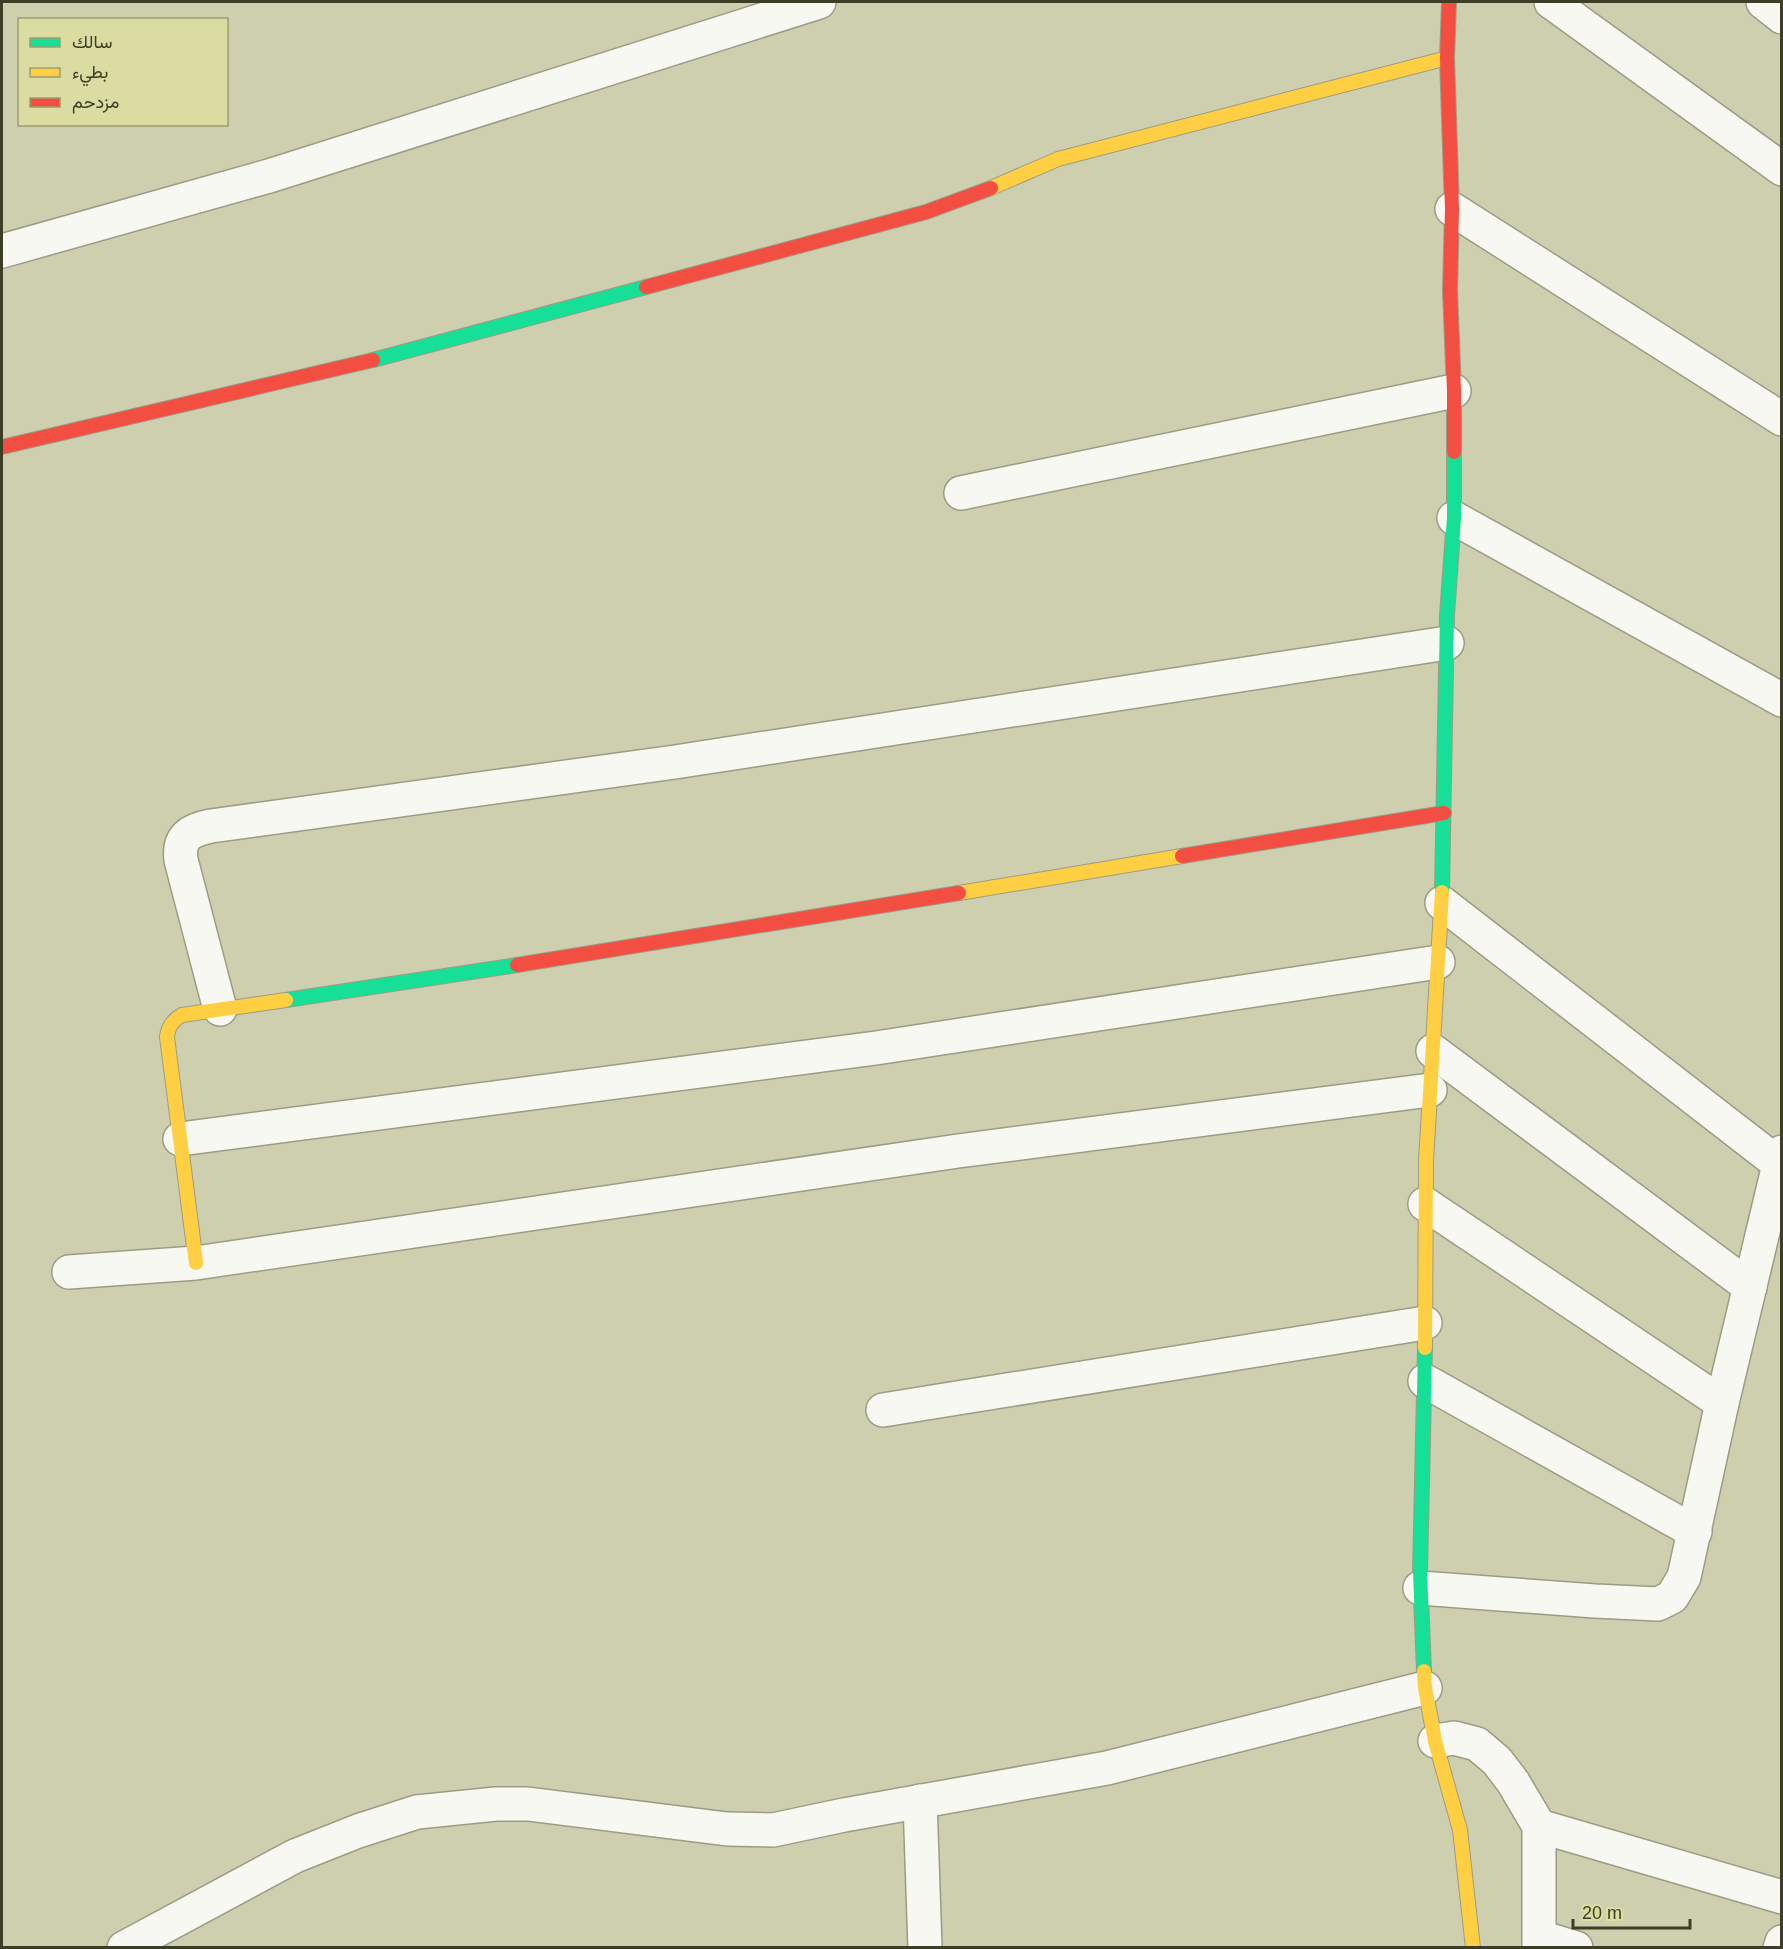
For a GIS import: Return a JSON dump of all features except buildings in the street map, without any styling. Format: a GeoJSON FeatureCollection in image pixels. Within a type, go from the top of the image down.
{"type":"FeatureCollection","features":[{"type":"Feature","properties":{"kind":"street"},"geometry":{"type":"LineString","coordinates":[[2,251],[269,176],[819,2]]}},
{"type":"Feature","properties":{"kind":"street"},"geometry":{"type":"LineString","coordinates":[[1449,2],[1447,58],[1452,209],[1450,291],[1454,391],[1454,518],[1447,643],[1442,903],[1425,1204],[1425,1381],[1420,1588],[1425,1688],[1435,1741],[1460,1830],[1473,1947]]}},
{"type":"Feature","properties":{"kind":"street"},"geometry":{"type":"LineString","coordinates":[[1551,2],[1782,169]]}},
{"type":"Feature","properties":{"kind":"street"},"geometry":{"type":"LineString","coordinates":[[1763,2],[1782,17]]}},
{"type":"Feature","properties":{"kind":"street"},"geometry":{"type":"LineString","coordinates":[[2,447],[362,363],[926,212],[1004,183],[1058,159],[1447,58]]}},
{"type":"Feature","properties":{"kind":"street"},"geometry":{"type":"LineString","coordinates":[[1452,209],[1782,419]]}},
{"type":"Feature","properties":{"kind":"street"},"geometry":{"type":"LineString","coordinates":[[961,493],[1454,391]]}},
{"type":"Feature","properties":{"kind":"street"},"geometry":{"type":"LineString","coordinates":[[1454,518],[1782,700]]}},
{"type":"Feature","properties":{"kind":"street"},"geometry":{"type":"LineString","coordinates":[[220,1009],[181,860],[181,845],[194,830],[675,762],[1447,643]]}},
{"type":"Feature","properties":{"kind":"street"},"geometry":{"type":"LineString","coordinates":[[196,1263],[167,1037],[168,1028],[174,1019],[182,1015],[415,982],[1444,813]]}},
{"type":"Feature","properties":{"kind":"street"},"geometry":{"type":"LineString","coordinates":[[1420,1588],[1658,1604],[1672,1597],[1684,1577],[1722,1403],[1780,1158],[1442,903]]}},
{"type":"Feature","properties":{"kind":"street"},"geometry":{"type":"LineString","coordinates":[[180,1139],[876,1048],[1438,962]]}},
{"type":"Feature","properties":{"kind":"street"},"geometry":{"type":"LineString","coordinates":[[1433,1051],[1750,1287]]}},
{"type":"Feature","properties":{"kind":"street"},"geometry":{"type":"LineString","coordinates":[[69,1272],[196,1263],[958,1151],[1430,1090]]}},
{"type":"Feature","properties":{"kind":"street"},"geometry":{"type":"LineString","coordinates":[[1425,1204],[1722,1403]]}},
{"type":"Feature","properties":{"kind":"street"},"geometry":{"type":"LineString","coordinates":[[883,1410],[1425,1323]]}},
{"type":"Feature","properties":{"kind":"street"},"geometry":{"type":"LineString","coordinates":[[1425,1381],[1695,1532]]}},
{"type":"Feature","properties":{"kind":"street"},"geometry":{"type":"LineString","coordinates":[[124,1947],[295,1856],[358,1831],[417,1812],[496,1804],[528,1804],[727,1829],[773,1830],[1107,1768],[1425,1688]]}},
{"type":"Feature","properties":{"kind":"street"},"geometry":{"type":"LineString","coordinates":[[1435,1741],[1454,1738],[1477,1744],[1497,1761],[1513,1782],[1539,1826],[1540,1942],[1576,1947]]}},
{"type":"Feature","properties":{"kind":"street"},"geometry":{"type":"LineString","coordinates":[[920,1801],[925,1947]]}},
{"type":"Feature","properties":{"kind":"street"},"geometry":{"type":"LineString","coordinates":[[1539,1826],[1782,1897]]}},
{"type":"Feature","properties":{"kind":"street"},"geometry":{"type":"LineString","coordinates":[[1780,1947],[1782,1942]]}},
{"type":"Feature","properties":{"kind":"traffic: fast"},"geometry":{"type":"LineString","coordinates":[[373,360],[646,287]]}},
{"type":"Feature","properties":{"kind":"traffic: fast"},"geometry":{"type":"LineString","coordinates":[[1442,892],[1447,615],[1454,518],[1454,452]]}},
{"type":"Feature","properties":{"kind":"traffic: fast"},"geometry":{"type":"LineString","coordinates":[[286,1000],[517,965]]}},
{"type":"Feature","properties":{"kind":"traffic: fast"},"geometry":{"type":"LineString","coordinates":[[1424,1671],[1420,1572],[1425,1348]]}},
{"type":"Feature","properties":{"kind":"traffic: slow"},"geometry":{"type":"LineString","coordinates":[[991,188],[1058,159],[1447,58]]}},
{"type":"Feature","properties":{"kind":"traffic: slow"},"geometry":{"type":"LineString","coordinates":[[959,893],[1182,856]]}},
{"type":"Feature","properties":{"kind":"traffic: slow"},"geometry":{"type":"LineString","coordinates":[[1425,1348],[1426,1161],[1442,892]]}},
{"type":"Feature","properties":{"kind":"traffic: slow"},"geometry":{"type":"LineString","coordinates":[[196,1263],[167,1037],[168,1030],[182,1015],[286,1000]]}},
{"type":"Feature","properties":{"kind":"traffic: slow"},"geometry":{"type":"LineString","coordinates":[[1424,1671],[1435,1741],[1460,1830],[1473,1948]]}},
{"type":"Feature","properties":{"kind":"traffic: jam"},"geometry":{"type":"LineString","coordinates":[[1449,2],[1447,58],[1452,209],[1450,291],[1454,452]]}},
{"type":"Feature","properties":{"kind":"traffic: jam"},"geometry":{"type":"LineString","coordinates":[[646,287],[926,212],[991,188]]}},
{"type":"Feature","properties":{"kind":"traffic: jam"},"geometry":{"type":"LineString","coordinates":[[2,447],[373,360]]}},
{"type":"Feature","properties":{"kind":"traffic: jam"},"geometry":{"type":"LineString","coordinates":[[1182,856],[1444,813]]}},
{"type":"Feature","properties":{"kind":"traffic: jam"},"geometry":{"type":"LineString","coordinates":[[517,965],[959,893]]}}]}
